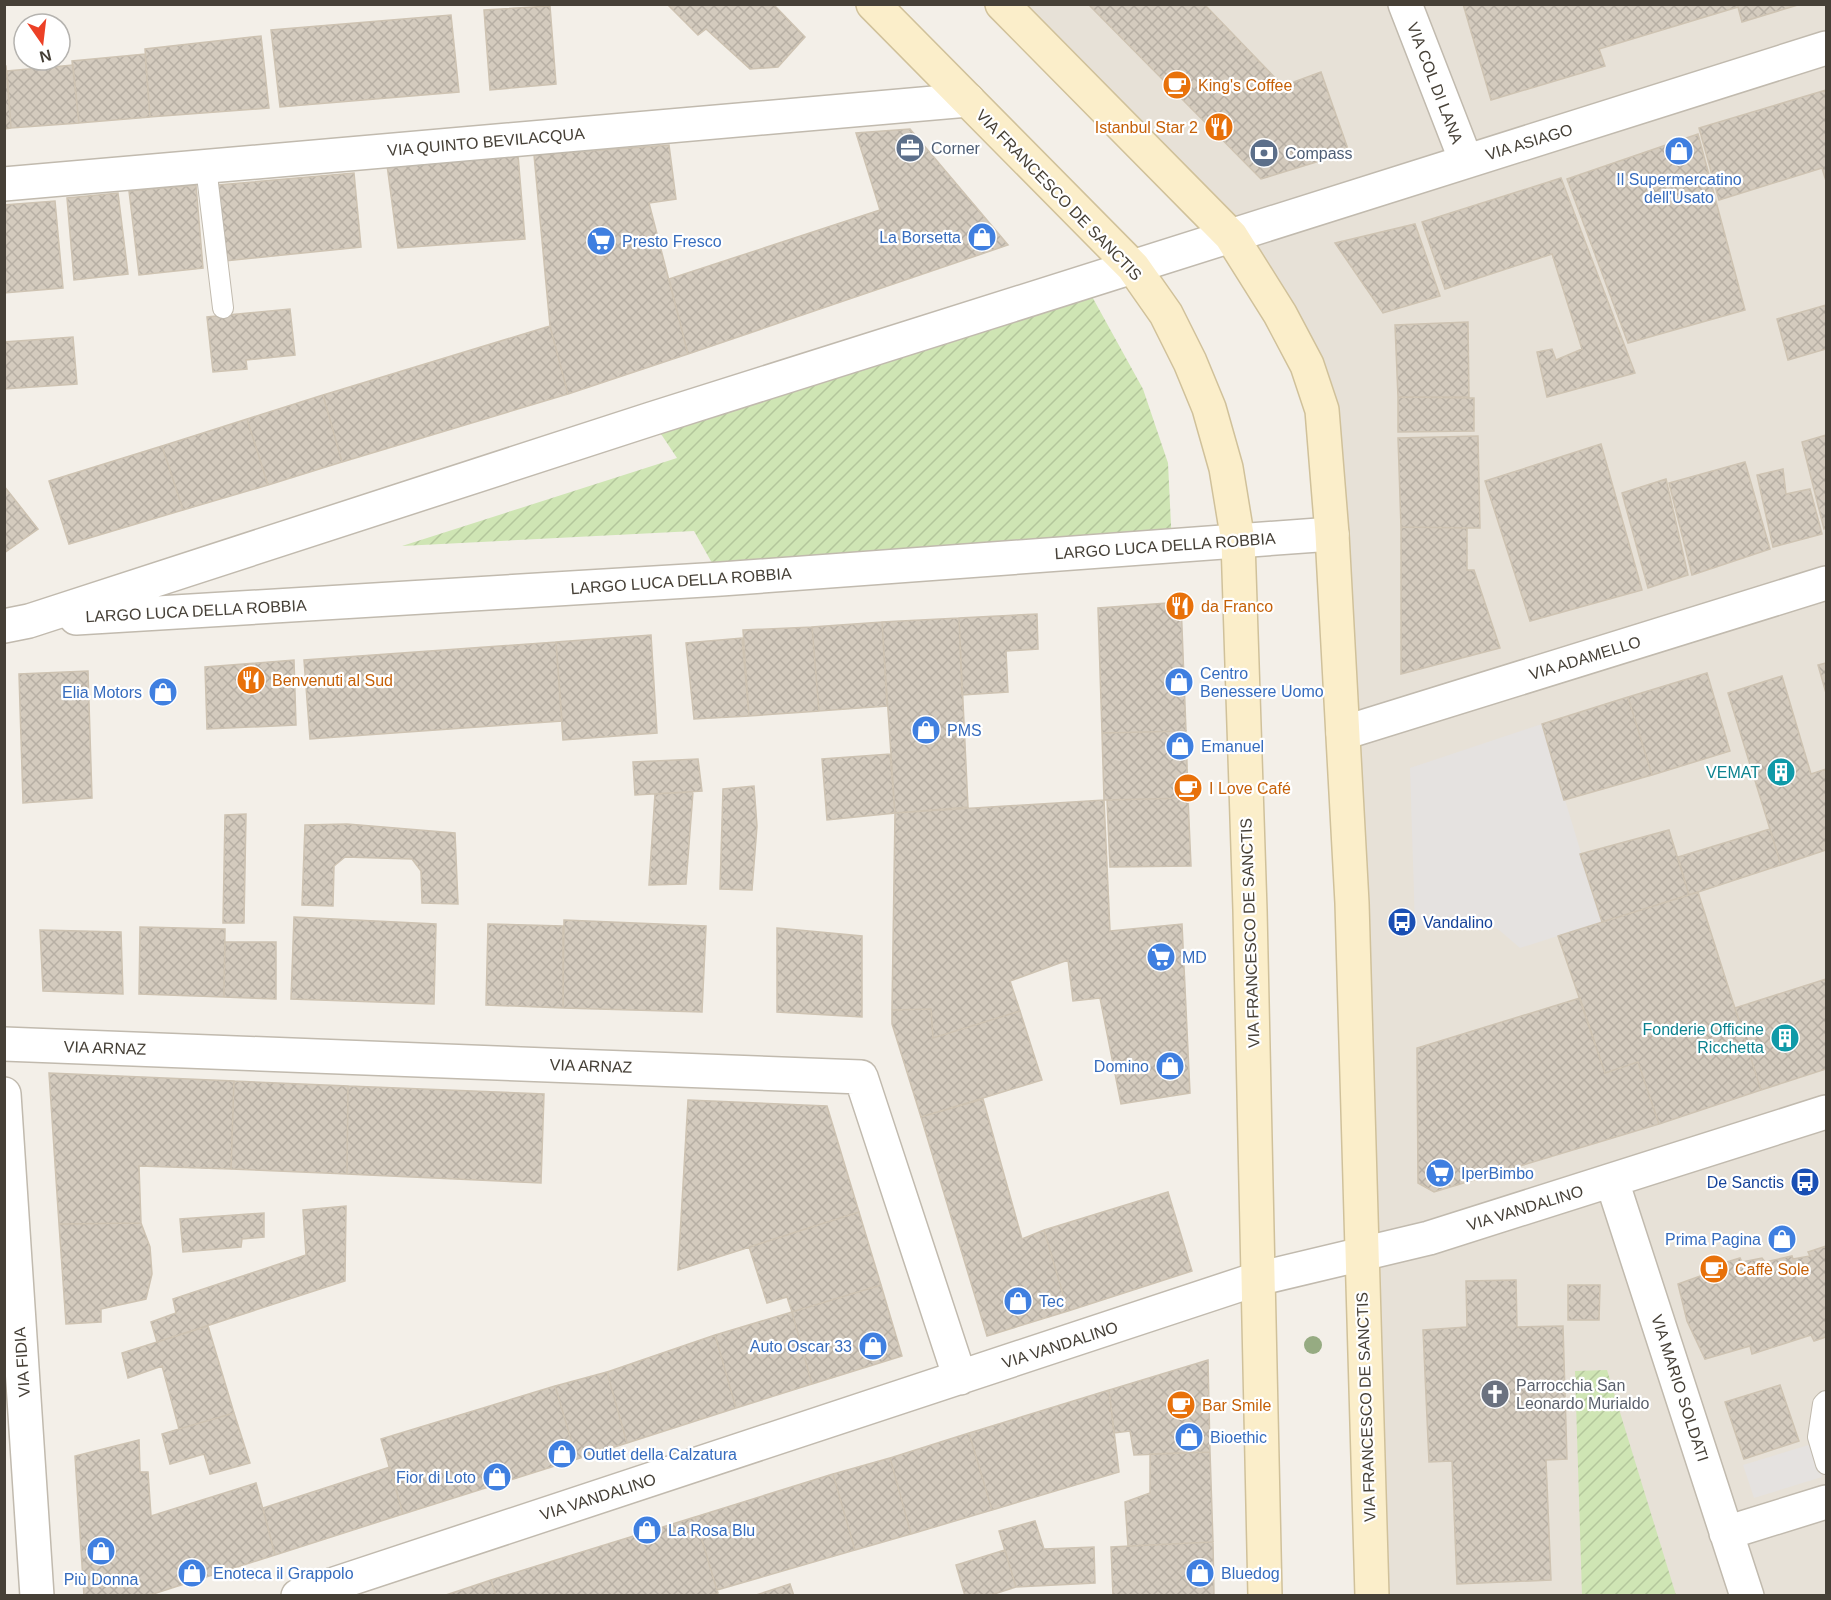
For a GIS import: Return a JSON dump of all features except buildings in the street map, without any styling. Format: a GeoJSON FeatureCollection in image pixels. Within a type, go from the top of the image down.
{"type":"FeatureCollection","features":[{"type":"Feature","properties":{"kind":"main road","name":"VIA FRANCESCO DE SANCTIS"},"geometry":{"type":"LineString","coordinates":[[873,4],[1133,267],[1166,314],[1190,362],[1209,408],[1226,468],[1238,541],[1252,1002],[1265,1596]]}},
{"type":"Feature","properties":{"kind":"main road","name":"VIA FRANCESCO DE SANCTIS"},"geometry":{"type":"LineString","coordinates":[[1002,4],[1231,236],[1280,314],[1307,365],[1322,410],[1332,534],[1353,903],[1372,1596]]}},
{"type":"Feature","properties":{"kind":"street","name":"VIA COL DI LANA"},"geometry":{"type":"LineString","coordinates":[[1405,4],[1466,161]]}},
{"type":"Feature","properties":{"kind":"street","name":"VIA ASIAGO"},"geometry":{"type":"LineString","coordinates":[[1231,236],[1827,48]]}},
{"type":"Feature","properties":{"kind":"street","name":"VIA QUINTO BEVILACQUA"},"geometry":{"type":"LineString","coordinates":[[4,184],[968,100]]}},
{"type":"Feature","properties":{"kind":"street","name":"LARGO LUCA DELLA ROBBIA"},"geometry":{"type":"LineString","coordinates":[[17,624],[651,419],[1231,236]]}},
{"type":"Feature","properties":{"kind":"street","name":"LARGO LUCA DELLA ROBBIA"},"geometry":{"type":"LineString","coordinates":[[17,624],[722,579],[1332,534]]}},
{"type":"Feature","properties":{"kind":"street","name":"VIA ADAMELLO"},"geometry":{"type":"LineString","coordinates":[[1343,733],[1827,583]]}},
{"type":"Feature","properties":{"kind":"street","name":"VIA ARNAZ"},"geometry":{"type":"LineString","coordinates":[[4,1044],[861,1077],[960,1378]]}},
{"type":"Feature","properties":{"kind":"street","name":"VIA FIDIA"},"geometry":{"type":"LineString","coordinates":[[4,1094],[37,1596]]}},
{"type":"Feature","properties":{"kind":"street","name":"VIA VANDALINO"},"geometry":{"type":"LineString","coordinates":[[298,1596],[1257,1279],[1429,1238],[1827,1112]]}},
{"type":"Feature","properties":{"kind":"street","name":"VIA MARIO SOLDATI"},"geometry":{"type":"LineString","coordinates":[[1612,1180],[1747,1596]]}},
{"type":"Feature","properties":{"kind":"street"},"geometry":{"type":"LineString","coordinates":[[1726,1533],[1827,1502]]}},
{"type":"Feature","properties":{"kind":"lane"},"geometry":{"type":"LineString","coordinates":[[206,167],[223,308]]}},
{"type":"Feature","properties":{"kind":"lane"},"geometry":{"type":"LineString","coordinates":[[1827,1401],[1823,1404],[1818,1437],[1827,1464]]}},
{"type":"Feature","properties":{"kind":"shaded area"},"geometry":{"type":"Polygon","coordinates":[[[1006,5],[1826,5],[1826,1595],[1376,1595],[1327,411],[1284,314],[1006,5]]]}},
{"type":"Feature","properties":{"kind":"shaded area"},"geometry":{"type":"Polygon","coordinates":[[[1542,724],[1602,922],[1520,948],[1498,929],[1473,922],[1449,927],[1415,926],[1410,768],[1542,724]]]}},
{"type":"Feature","properties":{"kind":"shaded area"},"geometry":{"type":"Polygon","coordinates":[[[1812,1444],[1822,1477],[1754,1498],[1743,1465],[1812,1444]]]}},
{"type":"Feature","properties":{"kind":"green space"},"geometry":{"type":"Polygon","coordinates":[[[1084,282],[1143,389],[1168,463],[1172,546],[721,579],[694,531],[402,546],[677,458],[651,419],[1084,282]]]}},
{"type":"Feature","properties":{"kind":"green space"},"geometry":{"type":"Polygon","coordinates":[[[1607,1370],[1676,1595],[1582,1595],[1575,1371],[1607,1370]]]}},
{"type":"Feature","properties":{"kind":"place","name":"King's Coffee"},"geometry":{"type":"Point","coordinates":[1177,85]}},
{"type":"Feature","properties":{"kind":"place","name":"Istanbul Star 2"},"geometry":{"type":"Point","coordinates":[1219,127]}},
{"type":"Feature","properties":{"kind":"place","name":"Corner"},"geometry":{"type":"Point","coordinates":[910,148]}},
{"type":"Feature","properties":{"kind":"place","name":"Il Supermercatino dell'Usato"},"geometry":{"type":"Point","coordinates":[1679,151]}},
{"type":"Feature","properties":{"kind":"place","name":"Compass"},"geometry":{"type":"Point","coordinates":[1264,153]}},
{"type":"Feature","properties":{"kind":"place","name":"La Borsetta"},"geometry":{"type":"Point","coordinates":[982,237]}},
{"type":"Feature","properties":{"kind":"place","name":"Presto Fresco"},"geometry":{"type":"Point","coordinates":[601,241]}},
{"type":"Feature","properties":{"kind":"place","name":"da Franco"},"geometry":{"type":"Point","coordinates":[1180,606]}},
{"type":"Feature","properties":{"kind":"place","name":"Benvenuti al Sud"},"geometry":{"type":"Point","coordinates":[251,680]}},
{"type":"Feature","properties":{"kind":"place","name":"Centro Benessere Uomo"},"geometry":{"type":"Point","coordinates":[1179,682]}},
{"type":"Feature","properties":{"kind":"place","name":"Elia Motors"},"geometry":{"type":"Point","coordinates":[163,692]}},
{"type":"Feature","properties":{"kind":"place","name":"PMS"},"geometry":{"type":"Point","coordinates":[926,730]}},
{"type":"Feature","properties":{"kind":"place","name":"Emanuel"},"geometry":{"type":"Point","coordinates":[1180,746]}},
{"type":"Feature","properties":{"kind":"place","name":"VEMAT"},"geometry":{"type":"Point","coordinates":[1781,772]}},
{"type":"Feature","properties":{"kind":"place","name":"I Love Café"},"geometry":{"type":"Point","coordinates":[1188,788]}},
{"type":"Feature","properties":{"kind":"place","name":"Vandalino"},"geometry":{"type":"Point","coordinates":[1402,922]}},
{"type":"Feature","properties":{"kind":"place","name":"MD"},"geometry":{"type":"Point","coordinates":[1161,957]}},
{"type":"Feature","properties":{"kind":"place","name":"Fonderie Officine Ricchetta"},"geometry":{"type":"Point","coordinates":[1785,1038]}},
{"type":"Feature","properties":{"kind":"place","name":"Domino"},"geometry":{"type":"Point","coordinates":[1170,1066]}},
{"type":"Feature","properties":{"kind":"place","name":"IperBimbo"},"geometry":{"type":"Point","coordinates":[1440,1173]}},
{"type":"Feature","properties":{"kind":"place","name":"De Sanctis"},"geometry":{"type":"Point","coordinates":[1805,1182]}},
{"type":"Feature","properties":{"kind":"place","name":"Prima Pagina"},"geometry":{"type":"Point","coordinates":[1782,1239]}},
{"type":"Feature","properties":{"kind":"place","name":"Caffè Sole"},"geometry":{"type":"Point","coordinates":[1714,1269]}},
{"type":"Feature","properties":{"kind":"place","name":"Tec"},"geometry":{"type":"Point","coordinates":[1018,1301]}},
{"type":"Feature","properties":{"kind":"place","name":"Auto Oscar 33"},"geometry":{"type":"Point","coordinates":[873,1346]}},
{"type":"Feature","properties":{"kind":"place","name":"Parrocchia San Leonardo Murialdo"},"geometry":{"type":"Point","coordinates":[1495,1394]}},
{"type":"Feature","properties":{"kind":"place","name":"Bar Smile"},"geometry":{"type":"Point","coordinates":[1181,1405]}},
{"type":"Feature","properties":{"kind":"place","name":"Bioethic"},"geometry":{"type":"Point","coordinates":[1189,1437]}},
{"type":"Feature","properties":{"kind":"place","name":"Outlet della Calzatura"},"geometry":{"type":"Point","coordinates":[562,1454]}},
{"type":"Feature","properties":{"kind":"place","name":"Fior di Loto"},"geometry":{"type":"Point","coordinates":[497,1477]}},
{"type":"Feature","properties":{"kind":"place","name":"La Rosa Blu"},"geometry":{"type":"Point","coordinates":[647,1530]}},
{"type":"Feature","properties":{"kind":"place","name":"Più Donna"},"geometry":{"type":"Point","coordinates":[101,1551]}},
{"type":"Feature","properties":{"kind":"place","name":"Enoteca il Grappolo"},"geometry":{"type":"Point","coordinates":[192,1573]}},
{"type":"Feature","properties":{"kind":"place","name":"Bluedog"},"geometry":{"type":"Point","coordinates":[1200,1573]}}]}
